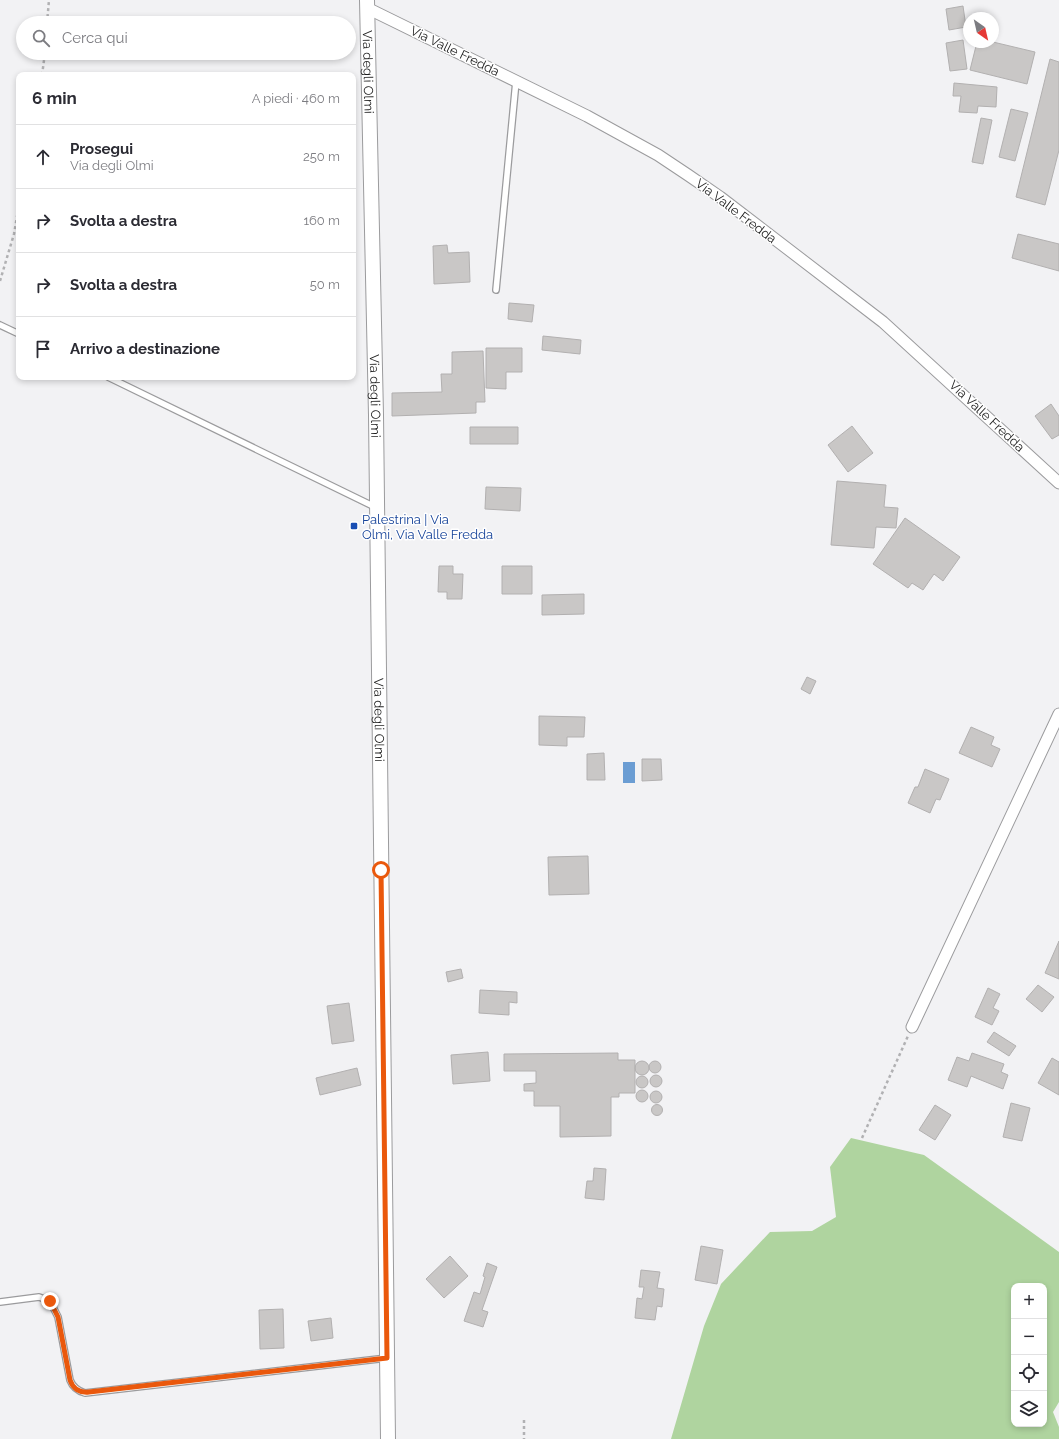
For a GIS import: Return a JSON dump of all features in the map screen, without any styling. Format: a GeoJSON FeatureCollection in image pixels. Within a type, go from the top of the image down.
{"type":"FeatureCollection","features":[{"type":"Feature","properties":{"kind":"street","name":"Via Valle Fredda"},"geometry":{"type":"LineString","coordinates":[[367,4],[629,138],[664,159],[720,197],[883,322],[1059,483]]}},
{"type":"Feature","properties":{"kind":"street","name":"Via degli Olmi"},"geometry":{"type":"LineString","coordinates":[[367,4],[377,508],[388,1439]]}},
{"type":"Feature","properties":{"kind":"street"},"geometry":{"type":"LineString","coordinates":[[912,1027],[1059,714]]}},
{"type":"Feature","properties":{"kind":"lane"},"geometry":{"type":"LineString","coordinates":[[496,290],[516,81]]}},
{"type":"Feature","properties":{"kind":"lane"},"geometry":{"type":"LineString","coordinates":[[0,325],[16,333]]}},
{"type":"Feature","properties":{"kind":"lane"},"geometry":{"type":"LineString","coordinates":[[114,380],[377,508]]}},
{"type":"Feature","properties":{"kind":"lane"},"geometry":{"type":"LineString","coordinates":[[0,1302],[38,1297],[50,1301],[58,1317],[70,1380],[75,1388],[81,1392],[387,1358]]}},
{"type":"Feature","properties":{"kind":"path"},"geometry":{"type":"LineString","coordinates":[[48,16],[49,0]]}},
{"type":"Feature","properties":{"kind":"path"},"geometry":{"type":"LineString","coordinates":[[42,72],[44,60]]}},
{"type":"Feature","properties":{"kind":"path"},"geometry":{"type":"LineString","coordinates":[[0,281],[16,222]]}},
{"type":"Feature","properties":{"kind":"path"},"geometry":{"type":"LineString","coordinates":[[862,1138],[912,1027]]}},
{"type":"Feature","properties":{"kind":"path"},"geometry":{"type":"LineString","coordinates":[[524,1420],[524,1439]]}},
{"type":"Feature","properties":{"kind":"green space"},"geometry":{"type":"Polygon","coordinates":[[[851,1138],[924,1155],[1059,1252],[1059,1402],[1053,1412],[1059,1427],[1059,1439],[671,1439],[704,1326],[721,1284],[770,1232],[812,1231],[836,1217],[830,1167],[851,1138]]]}},
{"type":"Feature","properties":{"kind":"water"},"geometry":{"type":"Polygon","coordinates":[[[623,762],[635,762],[635,783],[623,783],[623,762]]]}},
{"type":"Feature","properties":{"kind":"building"},"geometry":{"type":"Polygon","coordinates":[[[963,6],[963,28],[949,30],[946,9],[963,6]]]}},
{"type":"Feature","properties":{"kind":"building"},"geometry":{"type":"Polygon","coordinates":[[[963,40],[967,69],[950,71],[946,43],[963,40]]]}},
{"type":"Feature","properties":{"kind":"building"},"geometry":{"type":"Polygon","coordinates":[[[999,43],[1035,52],[1027,84],[970,70],[976,48],[999,48],[999,43]]]}},
{"type":"Feature","properties":{"kind":"building"},"geometry":{"type":"Polygon","coordinates":[[[1050,59],[1059,62],[1059,150],[1045,205],[1016,197],[1050,59]]]}},
{"type":"Feature","properties":{"kind":"building"},"geometry":{"type":"Polygon","coordinates":[[[954,83],[997,87],[996,107],[978,106],[977,113],[959,112],[961,96],[953,96],[954,83]]]}},
{"type":"Feature","properties":{"kind":"building"},"geometry":{"type":"Polygon","coordinates":[[[1011,109],[1028,113],[1015,161],[999,157],[1011,109]]]}},
{"type":"Feature","properties":{"kind":"building"},"geometry":{"type":"Polygon","coordinates":[[[981,118],[992,120],[983,164],[972,162],[981,118]]]}},
{"type":"Feature","properties":{"kind":"building"},"geometry":{"type":"Polygon","coordinates":[[[1018,234],[1059,244],[1059,271],[1012,258],[1018,234]]]}},
{"type":"Feature","properties":{"kind":"building"},"geometry":{"type":"Polygon","coordinates":[[[447,245],[448,253],[469,252],[470,282],[434,284],[433,246],[447,245]]]}},
{"type":"Feature","properties":{"kind":"building"},"geometry":{"type":"Polygon","coordinates":[[[509,303],[534,305],[532,322],[508,319],[509,303]]]}},
{"type":"Feature","properties":{"kind":"building"},"geometry":{"type":"Polygon","coordinates":[[[543,336],[581,340],[580,354],[542,350],[543,336]]]}},
{"type":"Feature","properties":{"kind":"building"},"geometry":{"type":"Polygon","coordinates":[[[486,348],[522,348],[522,372],[506,372],[506,389],[486,388],[486,348]]]}},
{"type":"Feature","properties":{"kind":"building"},"geometry":{"type":"Polygon","coordinates":[[[483,351],[485,402],[476,402],[476,413],[392,416],[392,393],[442,392],[441,374],[452,374],[452,352],[483,351]]]}},
{"type":"Feature","properties":{"kind":"building"},"geometry":{"type":"Polygon","coordinates":[[[1051,404],[1059,416],[1059,435],[1052,439],[1035,416],[1051,404]]]}},
{"type":"Feature","properties":{"kind":"building"},"geometry":{"type":"Polygon","coordinates":[[[852,426],[873,453],[848,472],[828,445],[852,426]]]}},
{"type":"Feature","properties":{"kind":"building"},"geometry":{"type":"Polygon","coordinates":[[[470,427],[518,427],[518,444],[470,444],[470,427]]]}},
{"type":"Feature","properties":{"kind":"building"},"geometry":{"type":"Polygon","coordinates":[[[837,481],[886,485],[884,507],[898,508],[896,528],[876,527],[874,548],[831,545],[837,481]]]}},
{"type":"Feature","properties":{"kind":"building"},"geometry":{"type":"Polygon","coordinates":[[[486,487],[521,488],[520,511],[485,509],[486,487]]]}},
{"type":"Feature","properties":{"kind":"building"},"geometry":{"type":"Polygon","coordinates":[[[905,518],[960,557],[943,581],[934,574],[923,590],[912,583],[908,588],[873,564],[905,518]]]}},
{"type":"Feature","properties":{"kind":"building"},"geometry":{"type":"Polygon","coordinates":[[[439,566],[453,566],[453,574],[463,574],[462,599],[447,599],[447,592],[438,592],[439,566]]]}},
{"type":"Feature","properties":{"kind":"building"},"geometry":{"type":"Polygon","coordinates":[[[502,566],[532,566],[532,594],[502,594],[502,566]]]}},
{"type":"Feature","properties":{"kind":"building"},"geometry":{"type":"Polygon","coordinates":[[[584,594],[584,614],[542,615],[542,595],[584,594]]]}},
{"type":"Feature","properties":{"kind":"building"},"geometry":{"type":"Polygon","coordinates":[[[807,677],[816,681],[810,694],[801,689],[807,677]]]}},
{"type":"Feature","properties":{"kind":"building"},"geometry":{"type":"Polygon","coordinates":[[[539,716],[585,717],[584,737],[567,737],[567,746],[539,745],[539,716]]]}},
{"type":"Feature","properties":{"kind":"building"},"geometry":{"type":"Polygon","coordinates":[[[971,727],[994,737],[991,745],[1000,749],[992,767],[959,753],[971,727]]]}},
{"type":"Feature","properties":{"kind":"building"},"geometry":{"type":"Polygon","coordinates":[[[604,753],[605,780],[587,780],[587,754],[604,753]]]}},
{"type":"Feature","properties":{"kind":"building"},"geometry":{"type":"Polygon","coordinates":[[[642,759],[661,759],[662,780],[642,781],[642,759]]]}},
{"type":"Feature","properties":{"kind":"building"},"geometry":{"type":"Polygon","coordinates":[[[925,769],[949,779],[940,800],[936,799],[930,813],[908,803],[915,787],[918,787],[925,769]]]}},
{"type":"Feature","properties":{"kind":"building"},"geometry":{"type":"Polygon","coordinates":[[[588,856],[589,894],[549,895],[548,857],[588,856]]]}},
{"type":"Feature","properties":{"kind":"building"},"geometry":{"type":"Polygon","coordinates":[[[1059,941],[1059,979],[1045,973],[1059,941]]]}},
{"type":"Feature","properties":{"kind":"building"},"geometry":{"type":"Polygon","coordinates":[[[461,969],[463,978],[448,982],[446,972],[461,969]]]}},
{"type":"Feature","properties":{"kind":"building"},"geometry":{"type":"Polygon","coordinates":[[[1038,985],[1054,997],[1042,1012],[1026,999],[1038,985]]]}},
{"type":"Feature","properties":{"kind":"building"},"geometry":{"type":"Polygon","coordinates":[[[988,988],[1000,994],[993,1008],[999,1011],[992,1025],[975,1017],[988,988]]]}},
{"type":"Feature","properties":{"kind":"building"},"geometry":{"type":"Polygon","coordinates":[[[480,990],[517,992],[517,1003],[509,1002],[509,1015],[479,1013],[480,990]]]}},
{"type":"Feature","properties":{"kind":"building"},"geometry":{"type":"Polygon","coordinates":[[[349,1003],[354,1041],[332,1044],[327,1006],[349,1003]]]}},
{"type":"Feature","properties":{"kind":"building"},"geometry":{"type":"Polygon","coordinates":[[[994,1032],[1016,1046],[1009,1056],[987,1042],[994,1032]]]}},
{"type":"Feature","properties":{"kind":"building"},"geometry":{"type":"Polygon","coordinates":[[[488,1052],[490,1081],[453,1084],[451,1055],[488,1052]]]}},
{"type":"Feature","properties":{"kind":"building"},"geometry":{"type":"Polygon","coordinates":[[[618,1053],[618,1060],[635,1060],[635,1093],[619,1093],[619,1097],[611,1097],[611,1136],[560,1137],[560,1106],[534,1106],[534,1091],[524,1091],[524,1084],[536,1083],[536,1071],[504,1071],[504,1054],[618,1053]]]}},
{"type":"Feature","properties":{"kind":"building"},"geometry":{"type":"Polygon","coordinates":[[[972,1053],[1004,1064],[1001,1072],[1008,1075],[1003,1089],[971,1076],[967,1087],[948,1080],[957,1057],[969,1061],[972,1053]]]}},
{"type":"Feature","properties":{"kind":"building"},"geometry":{"type":"Polygon","coordinates":[[[1052,1058],[1059,1062],[1059,1095],[1038,1083],[1052,1058]]]}},
{"type":"Feature","properties":{"kind":"building"},"geometry":{"type":"Polygon","coordinates":[[[642,1061],[647,1063],[649,1068],[647,1073],[642,1075],[637,1073],[635,1068],[637,1063],[642,1061]]]}},
{"type":"Feature","properties":{"kind":"building"},"geometry":{"type":"Polygon","coordinates":[[[657,1061],[660,1062],[660,1072],[653,1073],[650,1072],[649,1065],[650,1062],[657,1061]]]}},
{"type":"Feature","properties":{"kind":"building"},"geometry":{"type":"Polygon","coordinates":[[[357,1068],[361,1085],[320,1095],[316,1078],[357,1068]]]}},
{"type":"Feature","properties":{"kind":"building"},"geometry":{"type":"Polygon","coordinates":[[[654,1075],[658,1075],[662,1081],[658,1087],[654,1087],[650,1083],[650,1079],[654,1075]]]}},
{"type":"Feature","properties":{"kind":"building"},"geometry":{"type":"Polygon","coordinates":[[[642,1076],[646,1078],[648,1082],[646,1086],[642,1088],[638,1086],[636,1082],[638,1078],[642,1076]]]}},
{"type":"Feature","properties":{"kind":"building"},"geometry":{"type":"Polygon","coordinates":[[[640,1090],[644,1090],[648,1096],[644,1102],[640,1102],[636,1098],[636,1094],[640,1090]]]}},
{"type":"Feature","properties":{"kind":"building"},"geometry":{"type":"Polygon","coordinates":[[[654,1091],[658,1091],[662,1097],[658,1103],[654,1103],[650,1099],[650,1095],[654,1091]]]}},
{"type":"Feature","properties":{"kind":"building"},"geometry":{"type":"Polygon","coordinates":[[[1011,1103],[1030,1108],[1022,1141],[1003,1137],[1011,1103]]]}},
{"type":"Feature","properties":{"kind":"building"},"geometry":{"type":"Polygon","coordinates":[[[655,1105],[659,1105],[661,1106],[661,1114],[655,1115],[652,1112],[652,1108],[655,1105]]]}},
{"type":"Feature","properties":{"kind":"building"},"geometry":{"type":"Polygon","coordinates":[[[935,1105],[951,1115],[935,1140],[919,1130],[935,1105]]]}},
{"type":"Feature","properties":{"kind":"building"},"geometry":{"type":"Polygon","coordinates":[[[594,1168],[606,1169],[604,1200],[585,1198],[587,1181],[593,1181],[594,1168]]]}},
{"type":"Feature","properties":{"kind":"building"},"geometry":{"type":"Polygon","coordinates":[[[701,1246],[723,1250],[717,1284],[695,1280],[701,1246]]]}},
{"type":"Feature","properties":{"kind":"building"},"geometry":{"type":"Polygon","coordinates":[[[450,1256],[468,1276],[444,1298],[426,1279],[450,1256]]]}},
{"type":"Feature","properties":{"kind":"building"},"geometry":{"type":"Polygon","coordinates":[[[487,1263],[497,1267],[482,1310],[488,1312],[483,1327],[464,1321],[474,1292],[480,1294],[487,1263]]]}},
{"type":"Feature","properties":{"kind":"building"},"geometry":{"type":"Polygon","coordinates":[[[641,1270],[660,1272],[657,1288],[664,1289],[662,1307],[657,1306],[655,1320],[635,1318],[637,1298],[642,1299],[644,1287],[639,1287],[641,1270]]]}},
{"type":"Feature","properties":{"kind":"building"},"geometry":{"type":"Polygon","coordinates":[[[283,1309],[284,1348],[260,1349],[259,1310],[283,1309]]]}},
{"type":"Feature","properties":{"kind":"building"},"geometry":{"type":"Polygon","coordinates":[[[331,1318],[333,1338],[311,1341],[308,1321],[331,1318]]]}},
{"type":"Feature","properties":{"kind":"place","name":"Palestrina | Via Olmi, Via Valle Fredda"},"geometry":{"type":"Point","coordinates":[354,526]}},
{"type":"Feature","properties":{"kind":"route"},"geometry":{"type":"LineString","coordinates":[[50,1301],[58,1317],[70,1380],[75,1388],[81,1392],[387,1358],[381,870]]}}]}
